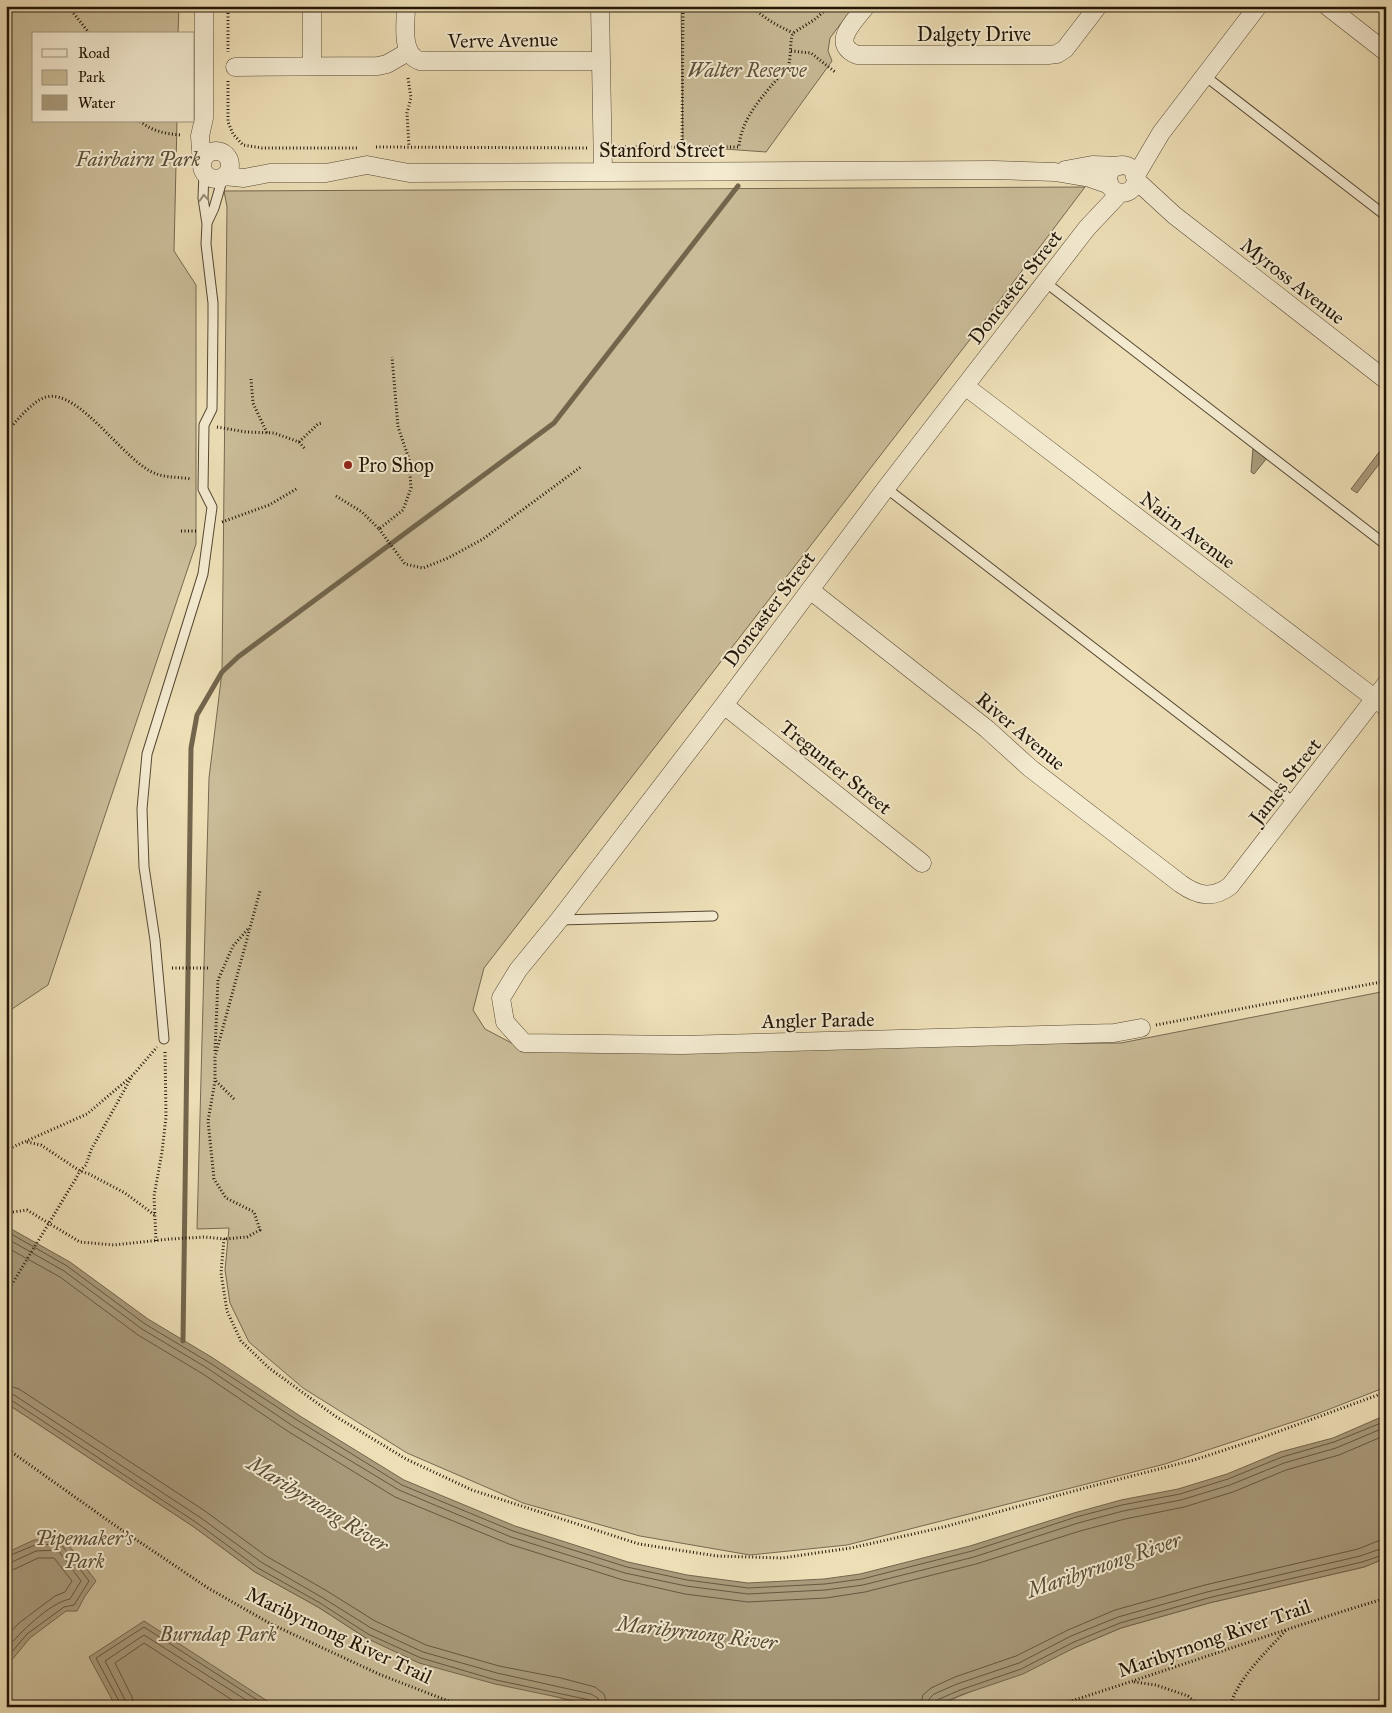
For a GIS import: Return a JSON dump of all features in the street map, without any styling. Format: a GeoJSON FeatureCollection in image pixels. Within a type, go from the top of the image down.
{"type":"FeatureCollection","features":[{"type":"Feature","properties":{"kind":"street"},"geometry":{"type":"LineString","coordinates":[[204,6],[204,118],[200,136],[203,168],[211,178],[216,179],[225,166]]}},
{"type":"Feature","properties":{"kind":"street"},"geometry":{"type":"LineString","coordinates":[[312,6],[312,66]]}},
{"type":"Feature","properties":{"kind":"street"},"geometry":{"type":"LineString","coordinates":[[231,64],[312,66],[378,66],[388,64],[408,52],[406,41],[406,6]]}},
{"type":"Feature","properties":{"kind":"street"},"geometry":{"type":"LineString","coordinates":[[600,6],[603,172]]}},
{"type":"Feature","properties":{"kind":"street","name":"Dalgety Drive"},"geometry":{"type":"LineString","coordinates":[[866,6],[846,33],[844,40],[845,46],[850,52],[857,55],[1058,54],[1065,49],[1098,6]]}},
{"type":"Feature","properties":{"kind":"street","name":"Doncaster Street"},"geometry":{"type":"LineString","coordinates":[[505,1022],[501,998],[518,970],[559,920],[724,705],[886,488],[1258,6]]}},
{"type":"Feature","properties":{"kind":"street"},"geometry":{"type":"LineString","coordinates":[[1327,6],[1386,52]]}},
{"type":"Feature","properties":{"kind":"street","name":"Verve Avenue"},"geometry":{"type":"LineString","coordinates":[[408,52],[413,58],[424,62],[602,61]]}},
{"type":"Feature","properties":{"kind":"street"},"geometry":{"type":"LineString","coordinates":[[204,118],[225,166]]}},
{"type":"Feature","properties":{"kind":"street"},"geometry":{"type":"LineString","coordinates":[[203,168],[203,159],[209,153],[218,151],[225,166]]}},
{"type":"Feature","properties":{"kind":"street","name":"Stanford Street"},"geometry":{"type":"LineString","coordinates":[[225,166],[245,167],[270,173],[332,172],[367,165],[404,172],[1055,172],[1092,165],[1123,181]]}},
{"type":"Feature","properties":{"kind":"street","name":"Myross Avenue"},"geometry":{"type":"LineString","coordinates":[[1123,181],[1174,215],[1386,380]]}},
{"type":"Feature","properties":{"kind":"street","name":"Nairn Avenue"},"geometry":{"type":"LineString","coordinates":[[965,386],[1380,703]]}},
{"type":"Feature","properties":{"kind":"street","name":"River Avenue"},"geometry":{"type":"LineString","coordinates":[[810,590],[987,729],[1030,768],[1181,884],[1200,895],[1210,896]]}},
{"type":"Feature","properties":{"kind":"street","name":"James Street"},"geometry":{"type":"LineString","coordinates":[[1210,896],[1230,886],[1295,803],[1380,703],[1386,684]]}},
{"type":"Feature","properties":{"kind":"street","name":"Tregunter Street"},"geometry":{"type":"LineString","coordinates":[[724,705],[922,863]]}},
{"type":"Feature","properties":{"kind":"street","name":"Angler Parade"},"geometry":{"type":"LineString","coordinates":[[505,1022],[524,1043],[682,1045],[1114,1033],[1141,1028]]}},
{"type":"Feature","properties":{"kind":"lane"},"geometry":{"type":"LineString","coordinates":[[1205,76],[1386,216]]}},
{"type":"Feature","properties":{"kind":"lane"},"geometry":{"type":"LineString","coordinates":[[207,224],[214,208],[225,166]]}},
{"type":"Feature","properties":{"kind":"lane"},"geometry":{"type":"LineString","coordinates":[[164,1039],[155,940],[144,868],[142,809],[147,754],[203,574],[212,507],[203,489],[204,425],[212,409],[213,303],[206,244],[207,224],[203,198],[203,168]]}},
{"type":"Feature","properties":{"kind":"lane"},"geometry":{"type":"LineString","coordinates":[[1045,282],[1386,545]]}},
{"type":"Feature","properties":{"kind":"lane"},"geometry":{"type":"LineString","coordinates":[[886,488],[1295,803]]}},
{"type":"Feature","properties":{"kind":"lane"},"geometry":{"type":"LineString","coordinates":[[559,920],[713,916]]}},
{"type":"Feature","properties":{"kind":"path"},"geometry":{"type":"LineString","coordinates":[[66,6],[88,32]]}},
{"type":"Feature","properties":{"kind":"path"},"geometry":{"type":"LineString","coordinates":[[228,6],[231,64],[228,122],[233,134],[243,145],[262,148],[363,148]]}},
{"type":"Feature","properties":{"kind":"path"},"geometry":{"type":"LineString","coordinates":[[682,147],[683,6]]}},
{"type":"Feature","properties":{"kind":"path"},"geometry":{"type":"LineString","coordinates":[[752,6],[759,14],[793,33]]}},
{"type":"Feature","properties":{"kind":"path"},"geometry":{"type":"LineString","coordinates":[[372,148],[738,147],[744,127],[755,106],[788,67],[793,33],[814,20],[830,6]]}},
{"type":"Feature","properties":{"kind":"path"},"geometry":{"type":"LineString","coordinates":[[791,51],[811,53],[835,72]]}},
{"type":"Feature","properties":{"kind":"path"},"geometry":{"type":"LineString","coordinates":[[408,78],[411,98],[407,113],[409,147]]}},
{"type":"Feature","properties":{"kind":"path"},"geometry":{"type":"LineString","coordinates":[[142,122],[155,130],[181,135]]}},
{"type":"Feature","properties":{"kind":"path"},"geometry":{"type":"LineString","coordinates":[[379,529],[403,510],[411,488],[409,459],[398,427],[392,357]]}},
{"type":"Feature","properties":{"kind":"path"},"geometry":{"type":"LineString","coordinates":[[251,379],[253,403],[267,433]]}},
{"type":"Feature","properties":{"kind":"path"},"geometry":{"type":"LineString","coordinates":[[6,432],[28,408],[46,397],[61,397],[81,410],[137,461],[156,474],[203,480]]}},
{"type":"Feature","properties":{"kind":"path"},"geometry":{"type":"LineString","coordinates":[[299,442],[318,424],[322,423]]}},
{"type":"Feature","properties":{"kind":"path"},"geometry":{"type":"LineString","coordinates":[[204,425],[246,432],[274,433],[299,442],[306,450]]}},
{"type":"Feature","properties":{"kind":"path"},"geometry":{"type":"LineString","coordinates":[[336,496],[362,512],[379,529],[405,564],[423,568],[448,558],[483,539],[582,466]]}},
{"type":"Feature","properties":{"kind":"path"},"geometry":{"type":"LineString","coordinates":[[181,532],[202,530],[269,505],[298,488]]}},
{"type":"Feature","properties":{"kind":"path"},"geometry":{"type":"LineString","coordinates":[[215,1057],[260,891]]}},
{"type":"Feature","properties":{"kind":"path"},"geometry":{"type":"LineString","coordinates":[[6,1213],[27,1210],[80,1242],[114,1245],[170,1239],[247,1237],[260,1230],[254,1212],[226,1198],[214,1179],[208,1121],[215,1080],[218,980],[233,946],[250,927]]}},
{"type":"Feature","properties":{"kind":"path"},"geometry":{"type":"LineString","coordinates":[[172,968],[209,968]]}},
{"type":"Feature","properties":{"kind":"path"},"geometry":{"type":"LineString","coordinates":[[1141,1028],[1386,981]]}},
{"type":"Feature","properties":{"kind":"path"},"geometry":{"type":"LineString","coordinates":[[6,1150],[87,1114],[133,1075],[164,1039]]}},
{"type":"Feature","properties":{"kind":"path"},"geometry":{"type":"LineString","coordinates":[[156,1241],[154,1196],[166,1116],[164,1039]]}},
{"type":"Feature","properties":{"kind":"path"},"geometry":{"type":"LineString","coordinates":[[6,1294],[80,1171],[86,1165],[91,1150],[133,1075]]}},
{"type":"Feature","properties":{"kind":"path"},"geometry":{"type":"LineString","coordinates":[[215,1080],[234,1100]]}},
{"type":"Feature","properties":{"kind":"path"},"geometry":{"type":"LineString","coordinates":[[26,1142],[41,1145],[80,1171],[125,1194],[156,1216]]}},
{"type":"Feature","properties":{"kind":"path"},"geometry":{"type":"LineString","coordinates":[[224,1239],[221,1274],[227,1311],[241,1341],[269,1368],[336,1416],[406,1458],[472,1490],[639,1544],[717,1556],[782,1558],[851,1548],[944,1526],[1194,1460],[1258,1440],[1386,1392]]}},
{"type":"Feature","properties":{"kind":"path","name":"Maribyrnong River Trail"},"geometry":{"type":"LineString","coordinates":[[6,1448],[113,1524],[200,1582],[264,1620],[381,1675],[464,1707]]}},
{"type":"Feature","properties":{"kind":"path","name":"Maribyrnong River Trail"},"geometry":{"type":"LineString","coordinates":[[1052,1707],[1286,1629],[1386,1598]]}},
{"type":"Feature","properties":{"kind":"path"},"geometry":{"type":"LineString","coordinates":[[1230,1707],[1232,1696],[1256,1662],[1286,1629]]}},
{"type":"Feature","properties":{"kind":"path"},"geometry":{"type":"LineString","coordinates":[[1131,1682],[1156,1685],[1188,1696],[1200,1707]]}},
{"type":"Feature","properties":{"kind":"green space","name":"Fairbairn Park"},"geometry":{"type":"Polygon","coordinates":[[[6,6],[179,6],[178,32],[32,32],[32,122],[177,122],[174,251],[196,285],[196,544],[48,985],[6,1013],[6,6]]]}},
{"type":"Feature","properties":{"kind":"green space","name":"Walter Reserve"},"geometry":{"type":"Polygon","coordinates":[[[681,6],[854,6],[830,38],[828,51],[832,61],[766,152],[683,146],[681,6]]]}},
{"type":"Feature","properties":{"kind":"green space"},"geometry":{"type":"Polygon","coordinates":[[[1085,187],[975,333],[484,968],[473,1010],[485,1029],[521,1048],[1121,1043],[1386,991],[1386,1387],[1317,1414],[1165,1464],[847,1545],[750,1555],[640,1536],[523,1503],[407,1453],[303,1388],[249,1342],[230,1303],[225,1270],[229,1228],[197,1229],[209,778],[222,672],[227,207],[224,191],[1085,187]]]}},
{"type":"Feature","properties":{"kind":"green space"},"geometry":{"type":"Polygon","coordinates":[[[6,1403],[194,1527],[255,1572],[318,1607],[366,1638],[557,1697],[598,1707],[6,1707],[6,1403]]]}},
{"type":"Feature","properties":{"kind":"green space"},"geometry":{"type":"Polygon","coordinates":[[[1386,1558],[1386,1704],[1381,1707],[934,1707],[1121,1628],[1209,1603],[1364,1567],[1386,1558]]]}},
{"type":"Feature","properties":{"kind":"water"},"geometry":{"type":"Polygon","coordinates":[[[1386,443],[1386,455],[1357,493],[1351,489],[1386,443]]]}},
{"type":"Feature","properties":{"kind":"water"},"geometry":{"type":"Polygon","coordinates":[[[1253,448],[1267,458],[1254,474],[1251,472],[1253,448]]]}},
{"type":"Feature","properties":{"kind":"water","name":"Maribyrnong River"},"geometry":{"type":"Polygon","coordinates":[[[6,1226],[70,1262],[148,1319],[213,1358],[300,1416],[404,1480],[515,1526],[628,1562],[687,1575],[748,1583],[824,1579],[860,1574],[970,1546],[1121,1500],[1178,1489],[1227,1474],[1280,1452],[1333,1438],[1386,1415],[1386,1558],[1364,1567],[1209,1603],[1121,1628],[1076,1647],[1023,1674],[961,1695],[934,1707],[598,1707],[495,1684],[419,1663],[366,1638],[318,1607],[255,1572],[194,1527],[6,1403],[6,1226]]]}},
{"type":"Feature","properties":{"kind":"water"},"geometry":{"type":"Polygon","coordinates":[[[64,1539],[96,1581],[77,1611],[66,1611],[30,1638],[6,1667],[6,1553],[34,1540],[64,1539]]]}},
{"type":"Feature","properties":{"kind":"water"},"geometry":{"type":"Polygon","coordinates":[[[144,1621],[272,1704],[273,1707],[116,1707],[89,1657],[144,1621]]]}},
{"type":"Feature","properties":{"kind":"waterway"},"geometry":{"type":"LineString","coordinates":[[183,1341],[191,748],[197,715],[222,672],[238,657],[554,423],[738,186]]}},
{"type":"Feature","properties":{"kind":"place","name":"Pro Shop"},"geometry":{"type":"Point","coordinates":[348,465]}},
{"type":"Feature","properties":{"kind":"park label","name":"Pipemaker's Park"},"geometry":{"type":"Point","coordinates":[84,1550]}},
{"type":"Feature","properties":{"kind":"park label","name":"Burndap Park"},"geometry":{"type":"Point","coordinates":[218,1634]}}]}
